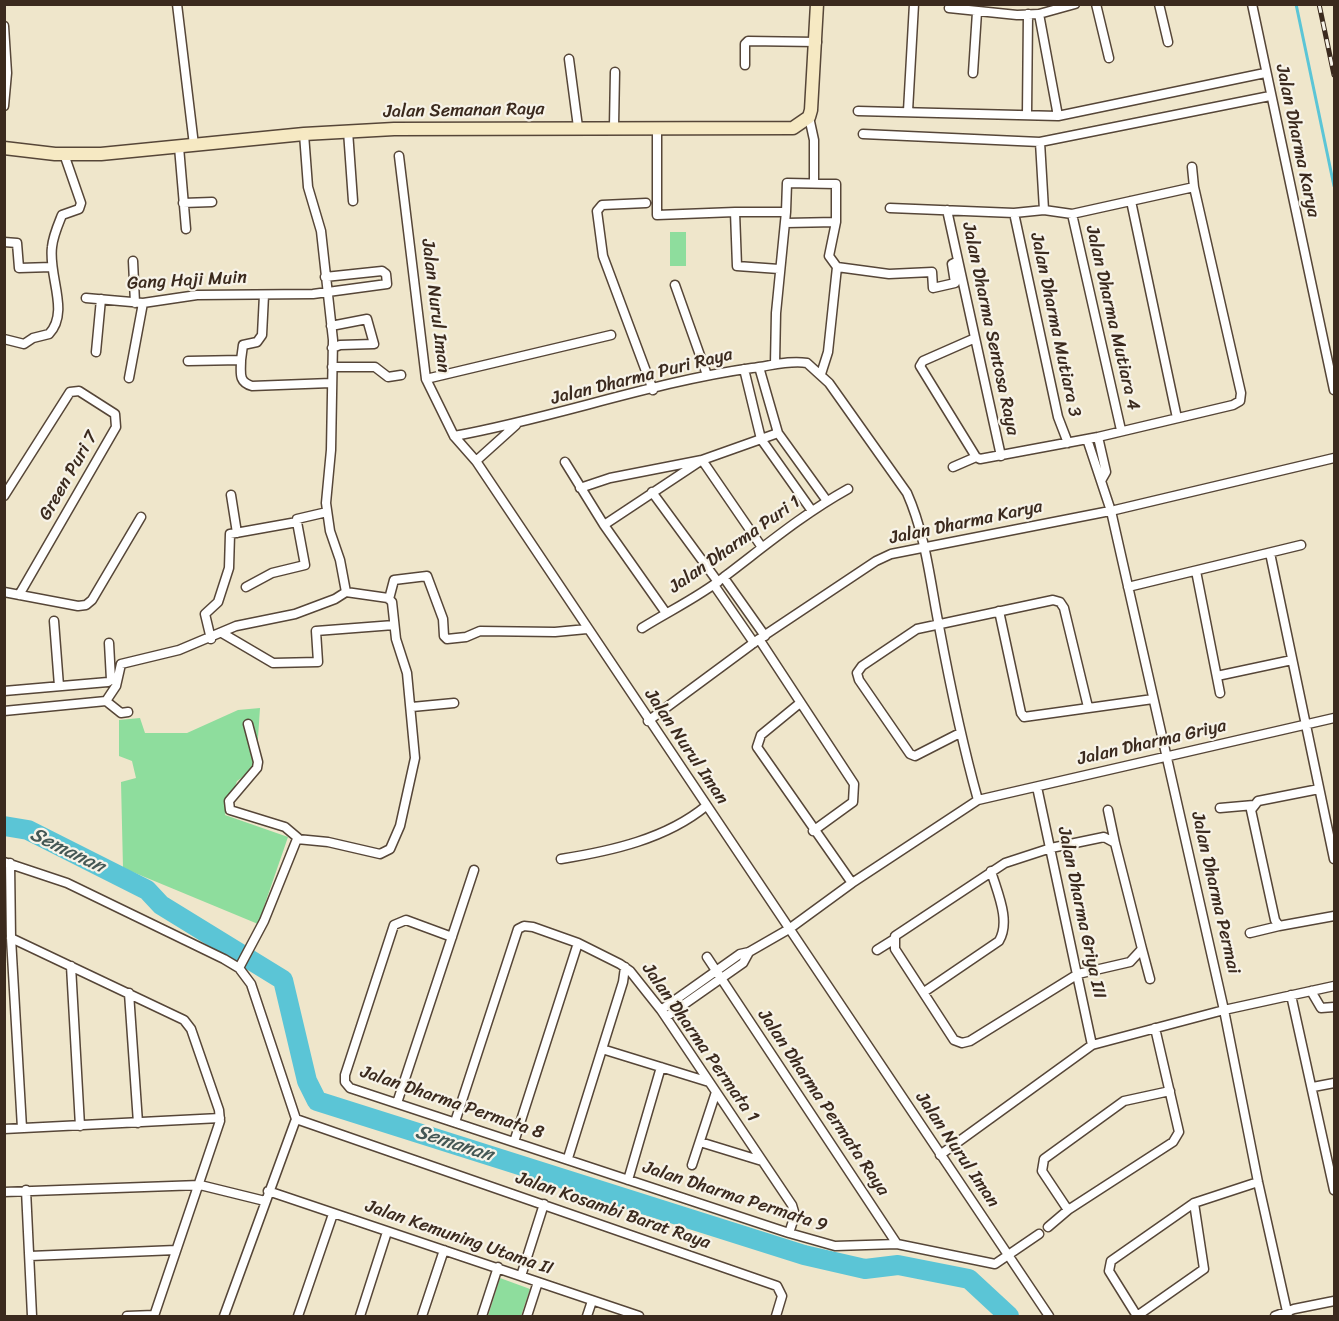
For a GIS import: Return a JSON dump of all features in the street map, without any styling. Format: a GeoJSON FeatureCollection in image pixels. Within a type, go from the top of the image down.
{"type":"FeatureCollection","features":[{"type":"Feature","properties":{"kind":"street"},"geometry":{"type":"LineString","coordinates":[[177,4],[194,145]]}},
{"type":"Feature","properties":{"kind":"street"},"geometry":{"type":"LineString","coordinates":[[814,183],[814,140],[808,117],[813,101],[817,4]]}},
{"type":"Feature","properties":{"kind":"street"},"geometry":{"type":"LineString","coordinates":[[908,111],[914,4]]}},
{"type":"Feature","properties":{"kind":"street"},"geometry":{"type":"LineString","coordinates":[[949,8],[977,12],[1039,14],[1076,4]]}},
{"type":"Feature","properties":{"kind":"street"},"geometry":{"type":"LineString","coordinates":[[1096,4],[1109,57]]}},
{"type":"Feature","properties":{"kind":"street"},"geometry":{"type":"LineString","coordinates":[[1159,4],[1168,42]]}},
{"type":"Feature","properties":{"kind":"street","name":"Jalan Dharma Karya"},"geometry":{"type":"LineString","coordinates":[[1252,4],[1335,390]]}},
{"type":"Feature","properties":{"kind":"street"},"geometry":{"type":"LineString","coordinates":[[972,73],[977,12]]}},
{"type":"Feature","properties":{"kind":"street"},"geometry":{"type":"LineString","coordinates":[[1027,114],[1029,14]]}},
{"type":"Feature","properties":{"kind":"street"},"geometry":{"type":"LineString","coordinates":[[1039,14],[1058,116]]}},
{"type":"Feature","properties":{"kind":"street"},"geometry":{"type":"LineString","coordinates":[[4,26],[4,106]]}},
{"type":"Feature","properties":{"kind":"street"},"geometry":{"type":"LineString","coordinates":[[744,65],[745,44],[748,41],[817,42]]}},
{"type":"Feature","properties":{"kind":"street"},"geometry":{"type":"LineString","coordinates":[[569,59],[578,127]]}},
{"type":"Feature","properties":{"kind":"street"},"geometry":{"type":"LineString","coordinates":[[614,126],[615,72]]}},
{"type":"Feature","properties":{"kind":"street"},"geometry":{"type":"LineString","coordinates":[[858,111],[1058,116],[1265,73]]}},
{"type":"Feature","properties":{"kind":"street"},"geometry":{"type":"LineString","coordinates":[[863,134],[1040,142],[1270,96]]}},
{"type":"Feature","properties":{"kind":"street","name":"Jalan Semanan Raya"},"geometry":{"type":"LineString","coordinates":[[4,147],[64,154],[101,154],[348,131],[614,126],[781,129],[793,128],[808,117]]}},
{"type":"Feature","properties":{"kind":"street"},"geometry":{"type":"LineString","coordinates":[[657,127],[657,214],[786,212]]}},
{"type":"Feature","properties":{"kind":"street"},"geometry":{"type":"LineString","coordinates":[[348,131],[353,201]]}},
{"type":"Feature","properties":{"kind":"street"},"geometry":{"type":"LineString","coordinates":[[304,134],[308,187],[321,231],[325,291],[331,326],[332,367],[327,512],[346,592]]}},
{"type":"Feature","properties":{"kind":"street"},"geometry":{"type":"LineString","coordinates":[[1040,142],[1044,210]]}},
{"type":"Feature","properties":{"kind":"street"},"geometry":{"type":"LineString","coordinates":[[179,147],[186,229]]}},
{"type":"Feature","properties":{"kind":"street"},"geometry":{"type":"LineString","coordinates":[[4,339],[24,344],[33,338],[49,334],[59,316],[59,303],[52,267],[52,247],[62,215],[81,207],[64,154]]}},
{"type":"Feature","properties":{"kind":"street","name":"Jalan Nurul Iman"},"geometry":{"type":"LineString","coordinates":[[399,156],[426,379],[454,436],[476,461],[1049,1317]]}},
{"type":"Feature","properties":{"kind":"street"},"geometry":{"type":"LineString","coordinates":[[953,467],[976,458],[1000,456],[1098,437],[1233,405],[1240,401],[1241,393],[1194,187],[1192,166]]}},
{"type":"Feature","properties":{"kind":"street"},"geometry":{"type":"LineString","coordinates":[[663,1014],[719,975],[740,954],[749,952],[789,929],[978,800],[960,733],[925,546],[907,494],[821,374],[828,351],[837,267],[829,256],[836,222],[837,184],[786,183],[786,223],[779,269],[775,364]]}},
{"type":"Feature","properties":{"kind":"street"},"geometry":{"type":"LineString","coordinates":[[1071,214],[1194,187]]}},
{"type":"Feature","properties":{"kind":"street"},"geometry":{"type":"LineString","coordinates":[[1131,201],[1178,418]]}},
{"type":"Feature","properties":{"kind":"street"},"geometry":{"type":"LineString","coordinates":[[183,203],[212,202]]}},
{"type":"Feature","properties":{"kind":"street"},"geometry":{"type":"LineString","coordinates":[[646,203],[602,205],[597,211],[603,256],[653,390]]}},
{"type":"Feature","properties":{"kind":"street","name":"Jalan Dharma Sentosa Raya"},"geometry":{"type":"LineString","coordinates":[[890,208],[1014,213],[1044,210],[1071,214]]}},
{"type":"Feature","properties":{"kind":"street","name":"Jalan Dharma Sentosa Raya"},"geometry":{"type":"LineString","coordinates":[[947,210],[1000,456]]}},
{"type":"Feature","properties":{"kind":"street"},"geometry":{"type":"LineString","coordinates":[[735,212],[737,266],[779,269]]}},
{"type":"Feature","properties":{"kind":"street","name":"Jalan Dharma Mutiara 3"},"geometry":{"type":"LineString","coordinates":[[1014,213],[1058,417],[1068,442]]}},
{"type":"Feature","properties":{"kind":"street","name":"Jalan Dharma Mutiara 4"},"geometry":{"type":"LineString","coordinates":[[1071,214],[1121,430]]}},
{"type":"Feature","properties":{"kind":"street"},"geometry":{"type":"LineString","coordinates":[[786,223],[836,222]]}},
{"type":"Feature","properties":{"kind":"street"},"geometry":{"type":"LineString","coordinates":[[4,243],[18,244],[19,268],[52,267]]}},
{"type":"Feature","properties":{"kind":"street"},"geometry":{"type":"LineString","coordinates":[[129,378],[139,303],[133,261]]}},
{"type":"Feature","properties":{"kind":"street"},"geometry":{"type":"LineString","coordinates":[[837,267],[889,274],[932,272],[933,288],[955,283],[952,264],[958,261]]}},
{"type":"Feature","properties":{"kind":"street","name":"Gang Haji Muin"},"geometry":{"type":"LineString","coordinates":[[86,298],[139,303],[219,293],[313,294],[373,288],[387,284],[382,271],[325,277]]}},
{"type":"Feature","properties":{"kind":"street"},"geometry":{"type":"LineString","coordinates":[[675,285],[698,343],[706,375]]}},
{"type":"Feature","properties":{"kind":"street"},"geometry":{"type":"LineString","coordinates":[[264,295],[262,335],[257,342],[243,345],[241,379],[244,383],[252,386],[331,382]]}},
{"type":"Feature","properties":{"kind":"street"},"geometry":{"type":"LineString","coordinates":[[96,352],[101,299]]}},
{"type":"Feature","properties":{"kind":"street"},"geometry":{"type":"LineString","coordinates":[[331,326],[367,319],[374,344],[339,345],[332,348]]}},
{"type":"Feature","properties":{"kind":"street"},"geometry":{"type":"LineString","coordinates":[[426,379],[610,335]]}},
{"type":"Feature","properties":{"kind":"street"},"geometry":{"type":"LineString","coordinates":[[974,339],[923,361],[920,366],[976,458]]}},
{"type":"Feature","properties":{"kind":"street"},"geometry":{"type":"LineString","coordinates":[[188,361],[241,360]]}},
{"type":"Feature","properties":{"kind":"street","name":"Jalan Dharma Puri Raya"},"geometry":{"type":"LineString","coordinates":[[454,436],[516,425],[706,375],[775,364],[807,363],[821,374]]}},
{"type":"Feature","properties":{"kind":"street"},"geometry":{"type":"LineString","coordinates":[[332,367],[375,367],[388,377],[401,375]]}},
{"type":"Feature","properties":{"kind":"street"},"geometry":{"type":"LineString","coordinates":[[759,367],[778,433],[827,501]]}},
{"type":"Feature","properties":{"kind":"street"},"geometry":{"type":"LineString","coordinates":[[744,369],[761,439],[812,511]]}},
{"type":"Feature","properties":{"kind":"street","name":"Green Puri 7"},"geometry":{"type":"LineString","coordinates":[[4,496],[67,395],[74,391],[112,411],[117,423],[19,595]]}},
{"type":"Feature","properties":{"kind":"street","name":"Jalan Dharma Puri Raya"},"geometry":{"type":"LineString","coordinates":[[476,461],[516,425]]}},
{"type":"Feature","properties":{"kind":"street"},"geometry":{"type":"LineString","coordinates":[[580,488],[610,477],[702,460],[778,433]]}},
{"type":"Feature","properties":{"kind":"street","name":"Jalan Dharma Permai"},"geometry":{"type":"LineString","coordinates":[[1098,437],[1106,472],[1102,479]]}},
{"type":"Feature","properties":{"kind":"street","name":"Jalan Dharma Permai"},"geometry":{"type":"LineString","coordinates":[[1088,439],[1111,511],[1224,1010],[1258,1182],[1288,1314]]}},
{"type":"Feature","properties":{"kind":"street","name":"Jalan Dharma Karya"},"geometry":{"type":"LineString","coordinates":[[648,721],[759,639],[876,561],[891,554],[1111,511],[1335,458]]}},
{"type":"Feature","properties":{"kind":"street"},"geometry":{"type":"LineString","coordinates":[[604,525],[702,460]]}},
{"type":"Feature","properties":{"kind":"street"},"geometry":{"type":"LineString","coordinates":[[702,460],[761,546]]}},
{"type":"Feature","properties":{"kind":"street"},"geometry":{"type":"LineString","coordinates":[[565,462],[604,525],[655,600],[666,612]]}},
{"type":"Feature","properties":{"kind":"street","name":"Jalan Dharma Puri 1"},"geometry":{"type":"LineString","coordinates":[[642,628],[718,582],[761,546],[848,489]]}},
{"type":"Feature","properties":{"kind":"street"},"geometry":{"type":"LineString","coordinates":[[652,492],[759,639],[856,789],[853,802],[813,831]]}},
{"type":"Feature","properties":{"kind":"street"},"geometry":{"type":"LineString","coordinates":[[231,495],[237,533]]}},
{"type":"Feature","properties":{"kind":"street"},"geometry":{"type":"LineString","coordinates":[[211,639],[205,614],[218,602],[229,568],[229,534],[297,522],[297,519],[327,512]]}},
{"type":"Feature","properties":{"kind":"street"},"geometry":{"type":"LineString","coordinates":[[4,592],[78,606],[86,605],[92,600],[141,517]]}},
{"type":"Feature","properties":{"kind":"street"},"geometry":{"type":"LineString","coordinates":[[246,587],[272,573],[305,565],[297,522]]}},
{"type":"Feature","properties":{"kind":"street"},"geometry":{"type":"LineString","coordinates":[[1128,587],[1301,545]]}},
{"type":"Feature","properties":{"kind":"street"},"geometry":{"type":"LineString","coordinates":[[1270,553],[1335,859]]}},
{"type":"Feature","properties":{"kind":"street"},"geometry":{"type":"LineString","coordinates":[[1196,571],[1220,693]]}},
{"type":"Feature","properties":{"kind":"street"},"geometry":{"type":"LineString","coordinates":[[389,599],[394,580],[427,576],[440,607],[444,636],[447,639],[466,637],[480,632],[555,632],[587,629]]}},
{"type":"Feature","properties":{"kind":"street"},"geometry":{"type":"LineString","coordinates":[[106,701],[116,686],[121,664],[179,650],[211,639],[236,626],[295,614],[335,599],[346,592],[389,599],[392,602],[398,650],[407,673],[415,758],[400,826],[390,849],[380,854],[298,838],[285,827],[230,810],[229,801],[257,768],[258,762],[248,724]]}},
{"type":"Feature","properties":{"kind":"street"},"geometry":{"type":"LineString","coordinates":[[960,733],[922,754],[915,756],[910,754],[859,680],[857,673],[862,666],[909,633],[939,624],[1053,600],[1062,604],[1088,706]]}},
{"type":"Feature","properties":{"kind":"street"},"geometry":{"type":"LineString","coordinates":[[999,611],[1023,716],[1030,718],[1088,706],[1153,699]]}},
{"type":"Feature","properties":{"kind":"street"},"geometry":{"type":"LineString","coordinates":[[54,621],[59,686]]}},
{"type":"Feature","properties":{"kind":"street"},"geometry":{"type":"LineString","coordinates":[[222,633],[273,663],[300,663],[318,662],[316,631],[394,625]]}},
{"type":"Feature","properties":{"kind":"street"},"geometry":{"type":"LineString","coordinates":[[4,690],[111,681],[109,643]]}},
{"type":"Feature","properties":{"kind":"street"},"geometry":{"type":"LineString","coordinates":[[1217,676],[1292,660]]}},
{"type":"Feature","properties":{"kind":"street"},"geometry":{"type":"LineString","coordinates":[[4,711],[106,701],[121,713],[128,712]]}},
{"type":"Feature","properties":{"kind":"street"},"geometry":{"type":"LineString","coordinates":[[412,707],[454,703]]}},
{"type":"Feature","properties":{"kind":"street"},"geometry":{"type":"LineString","coordinates":[[800,704],[761,735],[757,746],[813,831],[852,884]]}},
{"type":"Feature","properties":{"kind":"street","name":"Jalan Dharma Griya"},"geometry":{"type":"LineString","coordinates":[[978,800],[1335,718]]}},
{"type":"Feature","properties":{"kind":"street","name":"Jalan Dharma Griya III"},"geometry":{"type":"LineString","coordinates":[[1037,787],[1092,1045]]}},
{"type":"Feature","properties":{"kind":"street"},"geometry":{"type":"LineString","coordinates":[[1279,926],[1275,920],[1251,810],[1258,801],[1319,789]]}},
{"type":"Feature","properties":{"kind":"street"},"geometry":{"type":"LineString","coordinates":[[1220,808],[1254,805]]}},
{"type":"Feature","properties":{"kind":"street"},"geometry":{"type":"LineString","coordinates":[[561,860],[601,853],[633,843],[685,820],[706,807]]}},
{"type":"Feature","properties":{"kind":"street"},"geometry":{"type":"LineString","coordinates":[[1108,810],[1150,979]]}},
{"type":"Feature","properties":{"kind":"street"},"geometry":{"type":"LineString","coordinates":[[877,950],[893,940],[900,932],[991,872],[1020,856],[1104,837],[1115,843]]}},
{"type":"Feature","properties":{"kind":"street"},"geometry":{"type":"LineString","coordinates":[[240,966],[264,921],[298,838]]}},
{"type":"Feature","properties":{"kind":"street"},"geometry":{"type":"LineString","coordinates":[[22,1128],[7,862],[67,883],[240,966],[260,1008],[296,1119],[224,1317]]}},
{"type":"Feature","properties":{"kind":"street"},"geometry":{"type":"LineString","coordinates":[[397,1103],[474,870]]}},
{"type":"Feature","properties":{"kind":"street"},"geometry":{"type":"LineString","coordinates":[[924,992],[999,941],[1004,933],[1005,923],[991,872]]}},
{"type":"Feature","properties":{"kind":"street"},"geometry":{"type":"LineString","coordinates":[[1250,933],[1335,916]]}},
{"type":"Feature","properties":{"kind":"street","name":"Jalan Dharma Permata 8"},"geometry":{"type":"LineString","coordinates":[[452,937],[406,921],[393,926],[345,1075],[345,1082],[350,1088],[568,1158],[628,1180]]}},
{"type":"Feature","properties":{"kind":"street","name":"Jalan Dharma Permata 1"},"geometry":{"type":"LineString","coordinates":[[455,1122],[518,929],[524,926],[578,943],[625,967],[663,1014],[792,1205],[795,1215],[789,1233]]}},
{"type":"Feature","properties":{"kind":"street"},"geometry":{"type":"LineString","coordinates":[[11,938],[129,993],[188,1025],[220,1118],[200,1185],[154,1316],[127,1317]]}},
{"type":"Feature","properties":{"kind":"street"},"geometry":{"type":"LineString","coordinates":[[893,940],[895,949],[954,1040],[962,1043],[970,1041],[1078,974],[1130,962],[1142,949]]}},
{"type":"Feature","properties":{"kind":"street"},"geometry":{"type":"LineString","coordinates":[[514,1142],[578,943]]}},
{"type":"Feature","properties":{"kind":"street","name":"Jalan Dharma Permata Raya"},"geometry":{"type":"LineString","coordinates":[[707,957],[897,1244]]}},
{"type":"Feature","properties":{"kind":"street"},"geometry":{"type":"LineString","coordinates":[[71,966],[80,1126]]}},
{"type":"Feature","properties":{"kind":"street"},"geometry":{"type":"LineString","coordinates":[[568,1158],[623,982],[625,967]]}},
{"type":"Feature","properties":{"kind":"street"},"geometry":{"type":"LineString","coordinates":[[940,1155],[1092,1045],[1224,1010],[1335,986]]}},
{"type":"Feature","properties":{"kind":"street"},"geometry":{"type":"LineString","coordinates":[[1311,991],[1321,1008],[1335,1007]]}},
{"type":"Feature","properties":{"kind":"street"},"geometry":{"type":"LineString","coordinates":[[129,993],[138,1123]]}},
{"type":"Feature","properties":{"kind":"street"},"geometry":{"type":"LineString","coordinates":[[1291,995],[1335,1190]]}},
{"type":"Feature","properties":{"kind":"street"},"geometry":{"type":"LineString","coordinates":[[1048,1227],[1068,1210],[1173,1142],[1179,1132],[1155,1028]]}},
{"type":"Feature","properties":{"kind":"street"},"geometry":{"type":"LineString","coordinates":[[602,1049],[709,1082]]}},
{"type":"Feature","properties":{"kind":"street"},"geometry":{"type":"LineString","coordinates":[[628,1180],[661,1067]]}},
{"type":"Feature","properties":{"kind":"street"},"geometry":{"type":"LineString","coordinates":[[1313,1087],[1335,1083]]}},
{"type":"Feature","properties":{"kind":"street"},"geometry":{"type":"LineString","coordinates":[[1068,1210],[1042,1171],[1044,1159],[1124,1101],[1170,1091]]}},
{"type":"Feature","properties":{"kind":"street"},"geometry":{"type":"LineString","coordinates":[[692,1165],[716,1092]]}},
{"type":"Feature","properties":{"kind":"street"},"geometry":{"type":"LineString","coordinates":[[4,1129],[220,1118]]}},
{"type":"Feature","properties":{"kind":"street","name":"Jalan Kosambi Barat Raya"},"geometry":{"type":"LineString","coordinates":[[296,1119],[777,1286],[781,1290],[776,1317]]}},
{"type":"Feature","properties":{"kind":"street"},"geometry":{"type":"LineString","coordinates":[[700,1142],[762,1161]]}},
{"type":"Feature","properties":{"kind":"street","name":"Jalan Dharma Permata 9"},"geometry":{"type":"LineString","coordinates":[[628,1180],[835,1246],[897,1244],[966,1257],[984,1264],[995,1264],[1039,1234]]}},
{"type":"Feature","properties":{"kind":"street"},"geometry":{"type":"LineString","coordinates":[[1194,1203],[1204,1269],[1137,1316],[1109,1271],[1109,1264],[1194,1203],[1258,1182]]}},
{"type":"Feature","properties":{"kind":"street"},"geometry":{"type":"LineString","coordinates":[[4,1192],[200,1185],[265,1201]]}},
{"type":"Feature","properties":{"kind":"street"},"geometry":{"type":"LineString","coordinates":[[26,1190],[32,1317]]}},
{"type":"Feature","properties":{"kind":"street","name":"Jalan Kemuning Utama II"},"geometry":{"type":"LineString","coordinates":[[268,1191],[498,1267],[639,1317]]}},
{"type":"Feature","properties":{"kind":"street"},"geometry":{"type":"LineString","coordinates":[[521,1276],[544,1204]]}},
{"type":"Feature","properties":{"kind":"street"},"geometry":{"type":"LineString","coordinates":[[298,1317],[333,1214]]}},
{"type":"Feature","properties":{"kind":"street"},"geometry":{"type":"LineString","coordinates":[[360,1317],[387,1232]]}},
{"type":"Feature","properties":{"kind":"street"},"geometry":{"type":"LineString","coordinates":[[30,1256],[176,1250]]}},
{"type":"Feature","properties":{"kind":"street"},"geometry":{"type":"LineString","coordinates":[[422,1317],[444,1250]]}},
{"type":"Feature","properties":{"kind":"street"},"geometry":{"type":"LineString","coordinates":[[482,1317],[498,1267]]}},
{"type":"Feature","properties":{"kind":"street"},"geometry":{"type":"LineString","coordinates":[[527,1317],[538,1282]]}},
{"type":"Feature","properties":{"kind":"street"},"geometry":{"type":"LineString","coordinates":[[586,1317],[592,1301]]}},
{"type":"Feature","properties":{"kind":"street"},"geometry":{"type":"LineString","coordinates":[[1275,1317],[1335,1301]]}},
{"type":"Feature","properties":{"kind":"green space"},"geometry":{"type":"Polygon","coordinates":[[[670,232],[686,232],[686,266],[670,266],[670,232]]]}},
{"type":"Feature","properties":{"kind":"green space"},"geometry":{"type":"Polygon","coordinates":[[[260,708],[256,768],[237,781],[225,815],[288,837],[258,924],[123,868],[121,782],[136,778],[132,761],[119,756],[119,720],[140,718],[145,733],[187,733],[238,710],[260,708]]]}},
{"type":"Feature","properties":{"kind":"green space"},"geometry":{"type":"Polygon","coordinates":[[[500,1278],[530,1289],[521,1316],[488,1316],[500,1278]]]}},
{"type":"Feature","properties":{"kind":"waterway"},"geometry":{"type":"LineString","coordinates":[[1296,4],[1334,186]]}},
{"type":"Feature","properties":{"kind":"waterway","name":"Semanan"},"geometry":{"type":"LineString","coordinates":[[4,826],[28,830],[147,890],[161,905],[283,980],[307,1081],[317,1101],[804,1255],[865,1269],[898,1265],[969,1279],[1009,1316]]}},
{"type":"Feature","properties":{"kind":"railway"},"geometry":{"type":"LineString","coordinates":[[1319,4],[1334,75]]}}]}
